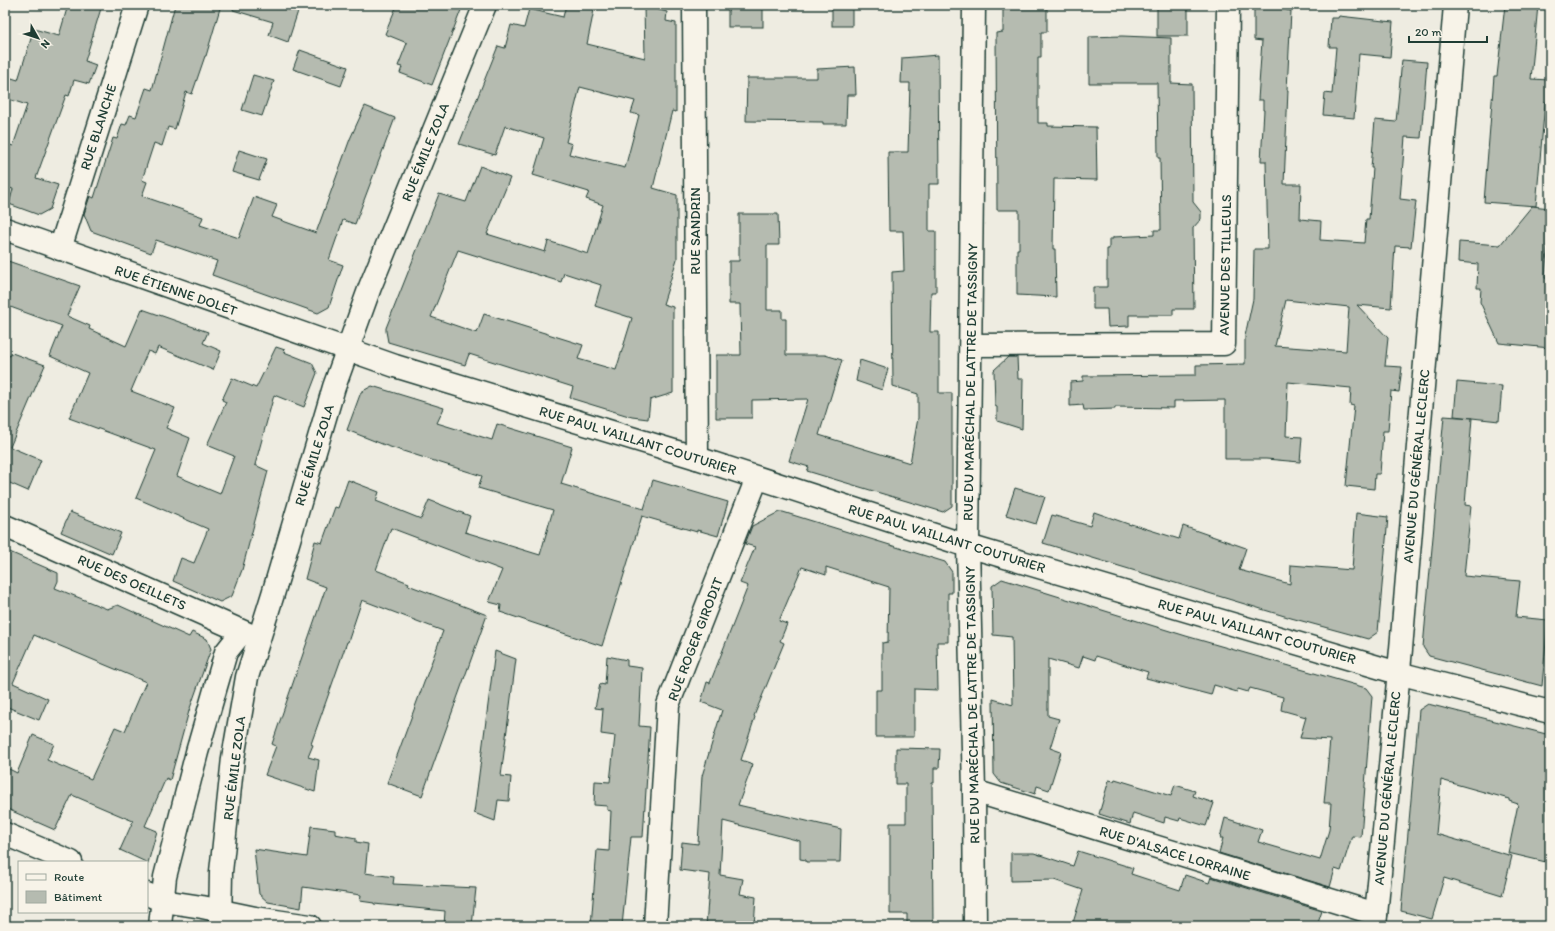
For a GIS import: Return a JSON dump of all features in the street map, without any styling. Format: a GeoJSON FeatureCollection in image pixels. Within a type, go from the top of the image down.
{"type":"FeatureCollection","features":[{"type":"Feature","properties":{"kind":"street","name":"RUE BLANCHE"},"geometry":{"type":"LineString","coordinates":[[60,249],[137,5]]}},
{"type":"Feature","properties":{"kind":"street","name":"RUE ÉMILE ZOLA"},"geometry":{"type":"LineString","coordinates":[[220,918],[221,872],[233,758],[247,677],[250,635],[273,594],[318,441],[370,287],[485,5]]}},
{"type":"Feature","properties":{"kind":"street","name":"RUE SANDRIN"},"geometry":{"type":"LineString","coordinates":[[694,5],[697,458]]}},
{"type":"Feature","properties":{"kind":"street","name":"RUE DU MARÉCHAL DE LATTRE DE TASSIGNY"},"geometry":{"type":"LineString","coordinates":[[974,5],[968,546],[974,791],[975,926]]}},
{"type":"Feature","properties":{"kind":"street","name":"AVENUE DES TILLEULS"},"geometry":{"type":"LineString","coordinates":[[971,345],[1224,344],[1228,5]]}},
{"type":"Feature","properties":{"kind":"street","name":"AVENUE DU GÉNÉRAL LECLERC"},"geometry":{"type":"LineString","coordinates":[[1375,920],[1398,672],[1455,5]]}},
{"type":"Feature","properties":{"kind":"street","name":"RUE ÉTIENNE DOLET"},"geometry":{"type":"LineString","coordinates":[[5,229],[348,350]]}},
{"type":"Feature","properties":{"kind":"street","name":"RUE PAUL VAILLANT COUTURIER"},"geometry":{"type":"LineString","coordinates":[[348,350],[395,366],[697,458],[968,546],[1398,672],[1550,712]]}},
{"type":"Feature","properties":{"kind":"street","name":"RUE ROGER GIRODIT"},"geometry":{"type":"LineString","coordinates":[[655,926],[668,705],[757,478]]}},
{"type":"Feature","properties":{"kind":"street","name":"RUE DES OEILLETS"},"geometry":{"type":"LineString","coordinates":[[5,526],[250,635]]}},
{"type":"Feature","properties":{"kind":"street","name":"RUE ÉMILE ZOLA"},"geometry":{"type":"LineString","coordinates":[[160,926],[155,897],[165,877],[197,752],[226,652],[250,635]]}},
{"type":"Feature","properties":{"kind":"street","name":"RUE D'ALSACE LORRAINE"},"geometry":{"type":"LineString","coordinates":[[974,791],[1375,920]]}},
{"type":"Feature","properties":{"kind":"street"},"geometry":{"type":"LineString","coordinates":[[5,834],[69,861]]}},
{"type":"Feature","properties":{"kind":"street"},"geometry":{"type":"LineString","coordinates":[[155,897],[220,918],[255,918],[310,926]]}},
{"type":"Feature","properties":{"kind":"building"},"geometry":{"type":"Polygon","coordinates":[[[68,5],[102,5],[85,61],[96,65],[89,84],[74,80],[69,96],[66,95],[36,178],[58,185],[50,209],[39,215],[9,204],[13,189],[5,187],[5,143],[13,146],[27,105],[5,98],[5,76],[18,80],[34,29],[59,36],[68,5]]]}},
{"type":"Feature","properties":{"kind":"building"},"geometry":{"type":"Polygon","coordinates":[[[175,5],[221,5],[206,56],[192,94],[186,92],[175,129],[168,127],[162,146],[154,143],[142,180],[147,182],[142,196],[203,217],[200,225],[239,238],[254,197],[277,205],[272,217],[316,233],[350,139],[365,106],[395,118],[355,224],[343,220],[329,260],[343,265],[329,307],[318,313],[212,275],[217,261],[156,240],[151,253],[91,231],[84,214],[90,196],[94,198],[113,138],[117,139],[122,124],[126,125],[130,115],[136,117],[146,88],[152,90],[175,5]]]}},
{"type":"Feature","properties":{"kind":"building"},"geometry":{"type":"Polygon","coordinates":[[[234,5],[300,5],[288,42],[269,35],[273,22],[233,10],[234,5]]]}},
{"type":"Feature","properties":{"kind":"building"},"geometry":{"type":"Polygon","coordinates":[[[397,5],[446,5],[461,10],[432,85],[400,73],[402,67],[398,66],[407,43],[385,34],[397,5]]]}},
{"type":"Feature","properties":{"kind":"building"},"geometry":{"type":"Polygon","coordinates":[[[566,5],[595,5],[587,44],[645,58],[644,6],[667,12],[666,21],[676,23],[676,112],[672,111],[653,188],[677,195],[677,259],[663,304],[673,307],[673,393],[650,400],[648,419],[632,417],[570,398],[573,387],[469,354],[465,365],[388,342],[386,328],[439,194],[466,202],[480,166],[510,178],[487,234],[545,252],[548,241],[588,254],[603,205],[586,199],[589,192],[533,175],[544,138],[505,126],[495,155],[459,144],[498,46],[505,48],[511,25],[524,28],[529,9],[563,17],[566,5]],[[580,87],[566,142],[572,144],[569,154],[625,168],[639,115],[631,113],[635,101],[580,87]],[[458,250],[431,317],[477,333],[484,314],[583,345],[578,359],[616,370],[632,318],[595,306],[601,285],[564,273],[561,282],[458,250]]]}},
{"type":"Feature","properties":{"kind":"building"},"geometry":{"type":"Polygon","coordinates":[[[728,5],[763,5],[763,27],[728,27],[728,5]]]}},
{"type":"Feature","properties":{"kind":"building"},"geometry":{"type":"Polygon","coordinates":[[[832,5],[852,5],[852,26],[832,26],[832,5]]]}},
{"type":"Feature","properties":{"kind":"building"},"geometry":{"type":"Polygon","coordinates":[[[1003,5],[1047,5],[1047,32],[1041,32],[1041,57],[1038,57],[1038,123],[1048,123],[1048,126],[1096,127],[1097,180],[1054,179],[1053,249],[1055,249],[1056,297],[1017,295],[1019,210],[997,210],[996,33],[1003,32],[1003,5]]]}},
{"type":"Feature","properties":{"kind":"building"},"geometry":{"type":"Polygon","coordinates":[[[1157,5],[1188,5],[1188,36],[1157,36],[1157,5]]]}},
{"type":"Feature","properties":{"kind":"building"},"geometry":{"type":"Polygon","coordinates":[[[1254,5],[1286,5],[1286,10],[1291,11],[1284,184],[1301,184],[1300,219],[1321,221],[1320,240],[1364,243],[1366,219],[1369,219],[1375,120],[1396,122],[1402,60],[1427,62],[1421,138],[1405,137],[1400,199],[1416,201],[1411,247],[1395,246],[1391,308],[1357,305],[1388,338],[1385,366],[1402,367],[1399,392],[1391,391],[1388,431],[1383,431],[1380,474],[1375,474],[1374,489],[1346,486],[1354,406],[1350,405],[1351,388],[1288,382],[1286,436],[1302,437],[1300,462],[1266,459],[1225,459],[1225,400],[1174,401],[1174,408],[1115,407],[1115,409],[1084,410],[1083,405],[1070,406],[1070,382],[1083,381],[1083,376],[1196,375],[1196,365],[1245,364],[1245,336],[1253,299],[1254,249],[1268,249],[1266,161],[1261,161],[1264,110],[1263,100],[1258,100],[1262,41],[1254,40],[1254,5]],[[1286,300],[1275,346],[1346,351],[1349,307],[1286,300]]]}},
{"type":"Feature","properties":{"kind":"building"},"geometry":{"type":"Polygon","coordinates":[[[1505,5],[1538,5],[1531,79],[1550,80],[1550,103],[1545,102],[1536,206],[1484,202],[1494,76],[1497,76],[1505,5]]]}},
{"type":"Feature","properties":{"kind":"building"},"geometry":{"type":"Polygon","coordinates":[[[1339,16],[1393,22],[1390,57],[1359,54],[1354,118],[1323,115],[1325,93],[1332,94],[1336,47],[1329,47],[1331,18],[1338,18],[1339,16]]]}},
{"type":"Feature","properties":{"kind":"building"},"geometry":{"type":"Polygon","coordinates":[[[1122,36],[1171,38],[1171,83],[1192,84],[1193,202],[1201,212],[1201,219],[1193,228],[1194,309],[1173,309],[1173,315],[1129,315],[1129,326],[1108,327],[1107,309],[1093,309],[1093,287],[1107,287],[1107,249],[1109,249],[1109,239],[1113,239],[1113,237],[1154,235],[1154,230],[1161,230],[1157,83],[1089,83],[1089,37],[1122,36]]]}},
{"type":"Feature","properties":{"kind":"building"},"geometry":{"type":"Polygon","coordinates":[[[300,50],[348,67],[341,86],[293,69],[300,50]]]}},
{"type":"Feature","properties":{"kind":"building"},"geometry":{"type":"Polygon","coordinates":[[[938,55],[939,184],[929,184],[929,231],[936,231],[936,292],[931,292],[930,332],[939,332],[939,393],[952,393],[952,506],[943,512],[807,471],[809,467],[789,461],[808,399],[752,400],[752,418],[716,418],[716,355],[741,355],[740,304],[729,304],[729,261],[739,261],[739,214],[778,214],[779,245],[767,245],[767,310],[782,310],[782,319],[786,319],[786,355],[825,355],[842,360],[819,435],[910,463],[918,418],[918,394],[893,386],[892,272],[904,271],[903,231],[889,231],[888,152],[908,152],[910,83],[901,83],[902,58],[938,55]]]}},
{"type":"Feature","properties":{"kind":"building"},"geometry":{"type":"Polygon","coordinates":[[[855,67],[856,95],[847,95],[846,124],[823,124],[823,122],[746,121],[747,78],[817,78],[817,69],[855,67]]]}},
{"type":"Feature","properties":{"kind":"building"},"geometry":{"type":"Polygon","coordinates":[[[253,75],[274,81],[262,116],[242,110],[253,75]]]}},
{"type":"Feature","properties":{"kind":"building"},"geometry":{"type":"Polygon","coordinates":[[[239,150],[267,159],[259,180],[232,172],[239,150]]]}},
{"type":"Feature","properties":{"kind":"building"},"geometry":{"type":"Polygon","coordinates":[[[1532,206],[1550,208],[1545,278],[1550,279],[1550,348],[1499,343],[1480,302],[1481,288],[1477,288],[1478,264],[1458,262],[1459,242],[1500,245],[1532,206]]]}},
{"type":"Feature","properties":{"kind":"building"},"geometry":{"type":"Polygon","coordinates":[[[5,260],[80,286],[67,316],[90,326],[89,329],[126,346],[142,309],[208,332],[203,343],[221,351],[213,370],[158,347],[155,354],[148,351],[131,391],[175,408],[166,428],[190,438],[177,476],[220,494],[234,456],[207,445],[226,402],[222,400],[232,378],[256,388],[276,347],[285,350],[284,352],[312,363],[317,373],[304,407],[274,395],[255,465],[268,471],[242,570],[232,596],[220,602],[173,581],[181,558],[194,563],[208,529],[136,498],[156,450],[69,418],[88,373],[50,356],[62,326],[5,305],[5,260]]]}},
{"type":"Feature","properties":{"kind":"building"},"geometry":{"type":"Polygon","coordinates":[[[12,353],[45,365],[10,447],[41,460],[28,491],[5,481],[5,354],[10,356],[12,353]]]}},
{"type":"Feature","properties":{"kind":"building"},"geometry":{"type":"Polygon","coordinates":[[[1008,357],[1017,357],[1018,379],[1023,379],[1022,429],[997,421],[994,370],[1008,357]]]}},
{"type":"Feature","properties":{"kind":"building"},"geometry":{"type":"Polygon","coordinates":[[[860,360],[888,369],[882,390],[856,381],[860,360]]]}},
{"type":"Feature","properties":{"kind":"building"},"geometry":{"type":"Polygon","coordinates":[[[1457,382],[1502,386],[1499,421],[1454,416],[1457,382]]]}},
{"type":"Feature","properties":{"kind":"building"},"geometry":{"type":"Polygon","coordinates":[[[372,386],[444,408],[437,423],[492,440],[497,424],[572,447],[561,484],[644,509],[653,480],[728,502],[718,536],[697,530],[697,532],[642,516],[602,646],[500,612],[501,605],[489,602],[502,570],[391,528],[376,570],[409,583],[408,585],[487,615],[422,796],[387,783],[443,631],[362,600],[311,744],[313,745],[308,757],[319,760],[315,792],[265,775],[276,746],[272,744],[326,587],[305,579],[315,541],[322,543],[335,507],[338,508],[348,480],[379,492],[376,501],[421,519],[429,500],[470,516],[465,532],[540,555],[553,510],[478,488],[482,476],[387,446],[347,430],[361,392],[372,386]]]}},
{"type":"Feature","properties":{"kind":"building"},"geometry":{"type":"Polygon","coordinates":[[[1444,416],[1472,418],[1465,505],[1471,506],[1464,576],[1520,581],[1516,617],[1548,620],[1542,686],[1429,656],[1423,647],[1444,416]]]}},
{"type":"Feature","properties":{"kind":"building"},"geometry":{"type":"Polygon","coordinates":[[[1015,488],[1045,497],[1036,524],[1006,515],[1015,488]]]}},
{"type":"Feature","properties":{"kind":"building"},"geometry":{"type":"Polygon","coordinates":[[[70,512],[121,533],[112,554],[61,532],[70,512]]]}},
{"type":"Feature","properties":{"kind":"building"},"geometry":{"type":"Polygon","coordinates":[[[779,512],[945,562],[952,572],[952,593],[948,593],[948,642],[937,642],[938,690],[914,689],[914,737],[876,737],[876,690],[882,690],[882,643],[888,642],[889,587],[826,567],[826,575],[802,567],[779,621],[787,624],[780,641],[784,643],[754,716],[755,717],[741,760],[753,764],[738,805],[841,829],[840,862],[806,862],[806,860],[800,859],[800,841],[723,821],[720,875],[743,879],[740,894],[756,897],[754,926],[706,926],[710,874],[680,870],[682,842],[698,844],[702,776],[722,710],[701,702],[707,682],[710,683],[748,586],[740,583],[755,547],[745,544],[752,526],[779,512]]]}},
{"type":"Feature","properties":{"kind":"building"},"geometry":{"type":"Polygon","coordinates":[[[1094,512],[1179,539],[1183,526],[1246,548],[1239,570],[1290,584],[1291,565],[1352,570],[1356,513],[1388,517],[1378,632],[1368,639],[1291,618],[1043,543],[1052,515],[1090,526],[1094,512]]]}},
{"type":"Feature","properties":{"kind":"building"},"geometry":{"type":"Polygon","coordinates":[[[5,550],[58,573],[58,581],[55,588],[107,609],[118,605],[189,637],[192,632],[207,639],[211,649],[189,711],[170,780],[166,778],[145,826],[157,831],[148,863],[148,861],[144,861],[120,850],[133,821],[72,795],[55,830],[5,808],[5,767],[17,773],[33,735],[54,744],[47,760],[91,779],[115,727],[125,731],[146,682],[34,635],[13,683],[48,699],[39,720],[5,706],[5,550]]]}},
{"type":"Feature","properties":{"kind":"building"},"geometry":{"type":"Polygon","coordinates":[[[1002,579],[1186,636],[1366,688],[1372,696],[1361,837],[1352,836],[1341,871],[1335,869],[1330,887],[1219,853],[1223,838],[1220,838],[1225,818],[1262,830],[1258,842],[1320,860],[1329,830],[1331,803],[1324,803],[1330,740],[1300,738],[1306,717],[1281,710],[1283,697],[1250,688],[1248,692],[1238,689],[1237,692],[1214,685],[1211,695],[1146,678],[1148,672],[1096,656],[1095,660],[1083,656],[1079,668],[1048,659],[1048,716],[1059,719],[1050,748],[1061,752],[1049,790],[1037,786],[1035,794],[1001,783],[994,774],[993,699],[1013,705],[1012,637],[993,635],[992,586],[1002,579]]]}},
{"type":"Feature","properties":{"kind":"building"},"geometry":{"type":"Polygon","coordinates":[[[495,651],[516,659],[501,776],[511,777],[509,801],[498,800],[495,821],[474,813],[495,651]]]}},
{"type":"Feature","properties":{"kind":"building"},"geometry":{"type":"Polygon","coordinates":[[[607,656],[627,660],[627,666],[642,668],[639,726],[650,727],[643,837],[631,837],[622,926],[591,926],[597,850],[609,851],[611,811],[607,810],[607,806],[594,805],[595,781],[610,782],[615,736],[601,734],[603,709],[595,708],[600,684],[605,685],[607,656]]]}},
{"type":"Feature","properties":{"kind":"building"},"geometry":{"type":"Polygon","coordinates":[[[1428,704],[1550,735],[1550,863],[1508,853],[1518,804],[1509,801],[1509,799],[1441,780],[1436,834],[1512,856],[1502,896],[1444,878],[1432,919],[1401,911],[1419,710],[1428,704]]]}},
{"type":"Feature","properties":{"kind":"building"},"geometry":{"type":"Polygon","coordinates":[[[896,748],[940,749],[939,768],[934,768],[934,783],[932,783],[933,926],[907,926],[907,914],[890,914],[890,823],[906,823],[906,784],[896,784],[896,748]]]}},
{"type":"Feature","properties":{"kind":"building"},"geometry":{"type":"Polygon","coordinates":[[[1115,779],[1171,796],[1175,785],[1195,791],[1193,796],[1214,803],[1206,826],[1180,818],[1179,821],[1165,817],[1164,823],[1133,813],[1130,824],[1099,814],[1109,780],[1114,781],[1115,779]]]}},
{"type":"Feature","properties":{"kind":"building"},"geometry":{"type":"Polygon","coordinates":[[[311,826],[335,829],[335,834],[356,838],[356,842],[368,844],[365,873],[394,877],[393,884],[476,888],[472,926],[444,926],[445,911],[374,904],[360,901],[361,895],[303,887],[301,908],[268,902],[259,894],[254,849],[307,857],[311,826]]]}},
{"type":"Feature","properties":{"kind":"building"},"geometry":{"type":"Polygon","coordinates":[[[1078,851],[1133,868],[1131,874],[1180,890],[1185,875],[1209,883],[1211,877],[1322,911],[1317,926],[1072,926],[1083,890],[1054,880],[1011,881],[1011,853],[1034,853],[1073,866],[1078,851]]]}}]}
